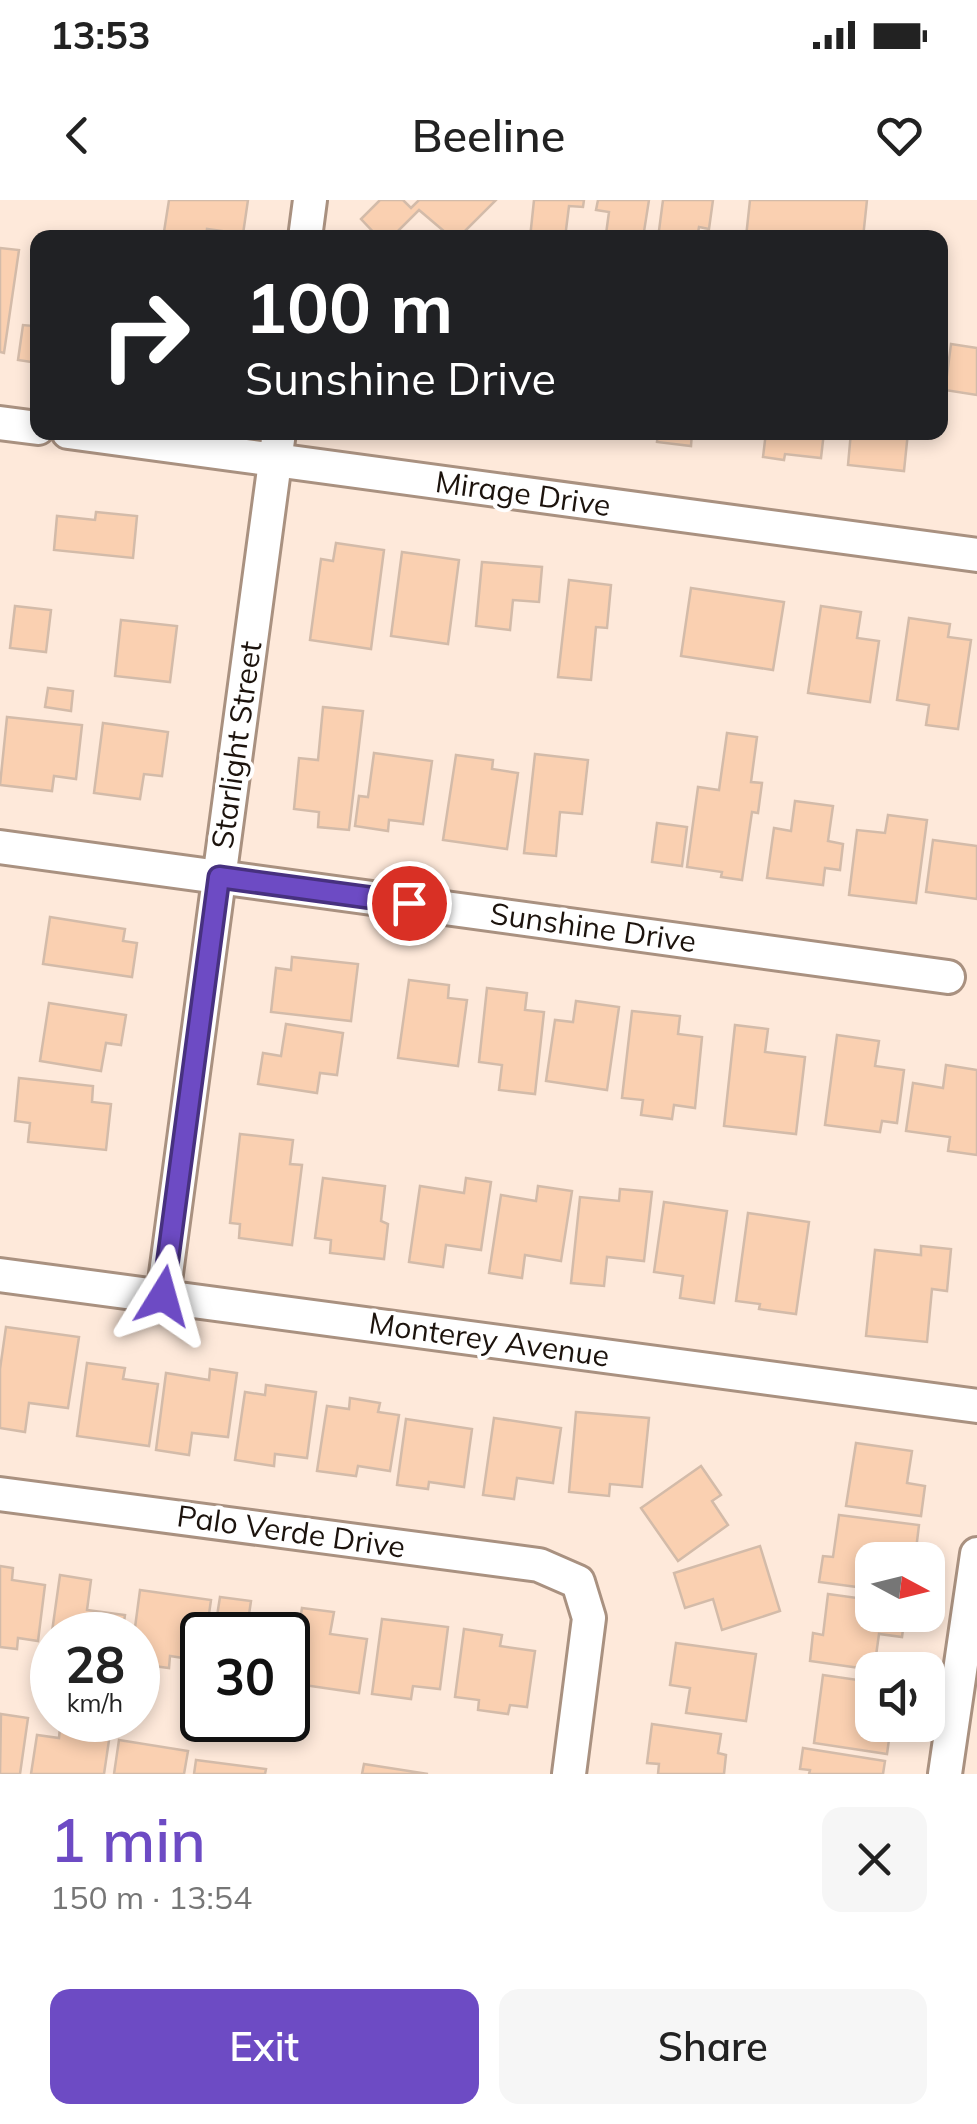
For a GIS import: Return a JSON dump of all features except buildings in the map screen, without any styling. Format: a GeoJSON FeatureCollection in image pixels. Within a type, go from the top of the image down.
{"type":"FeatureCollection","features":[{"type":"Feature","properties":{"kind":"street"},"geometry":{"type":"LineString","coordinates":[[306,230],[310,200]]}},
{"type":"Feature","properties":{"kind":"street"},"geometry":{"type":"LineString","coordinates":[[0,423],[30,427]]}},
{"type":"Feature","properties":{"kind":"street","name":"Mirage Drive"},"geometry":{"type":"LineString","coordinates":[[179,440],[277,447],[977,555]]}},
{"type":"Feature","properties":{"kind":"street","name":"Starlight Street"},"geometry":{"type":"LineString","coordinates":[[163,1296],[277,447]]}},
{"type":"Feature","properties":{"kind":"street","name":"Sunshine Drive"},"geometry":{"type":"LineString","coordinates":[[0,847],[948,977]]}},
{"type":"Feature","properties":{"kind":"street","name":"Monterey Avenue"},"geometry":{"type":"LineString","coordinates":[[0,1275],[977,1406]]}},
{"type":"Feature","properties":{"kind":"street","name":"Palo Verde Drive"},"geometry":{"type":"LineString","coordinates":[[0,1494],[539,1565],[578,1582],[589,1618],[569,1774]]}},
{"type":"Feature","properties":{"kind":"street"},"geometry":{"type":"LineString","coordinates":[[945,1774],[977,1554]]}},
{"type":"Feature","properties":{"kind":"route"},"geometry":{"type":"LineString","coordinates":[[163,1296],[219,877],[409,903]]}}]}
